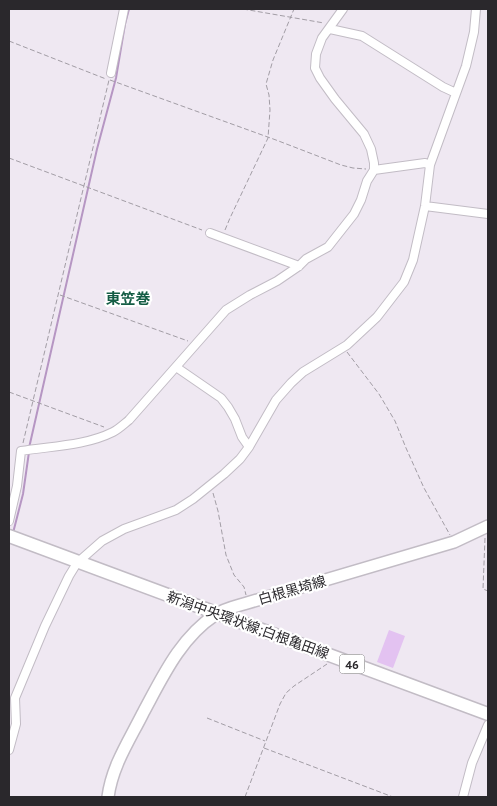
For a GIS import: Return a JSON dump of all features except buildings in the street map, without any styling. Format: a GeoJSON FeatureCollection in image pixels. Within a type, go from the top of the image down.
{"type":"FeatureCollection","features":[{"type":"Feature","properties":{"kind":"main road","name":"白根黒埼線"},"geometry":{"type":"LineString","coordinates":[[108,797],[109,786],[117,763],[167,669],[185,642],[216,614],[247,603],[454,542],[487,527]]}},
{"type":"Feature","properties":{"kind":"main road","name":"新潟中央環状線;白根亀田線"},"geometry":{"type":"LineString","coordinates":[[9,536],[488,714]]}},
{"type":"Feature","properties":{"kind":"street"},"geometry":{"type":"LineString","coordinates":[[110,78],[124,9]]}},
{"type":"Feature","properties":{"kind":"street"},"geometry":{"type":"LineString","coordinates":[[9,521],[17,486],[21,451],[79,442],[114,431],[129,420],[226,310],[276,281],[299,266],[306,259],[328,248],[354,214],[367,181],[374,170],[371,149],[364,134],[335,99],[315,68],[316,54],[322,38],[344,9]]}},
{"type":"Feature","properties":{"kind":"street"},"geometry":{"type":"LineString","coordinates":[[9,750],[15,698],[45,626],[77,562],[102,540],[124,529],[176,510],[240,460],[276,400],[291,383],[303,372],[343,347],[377,317],[404,282],[413,260],[425,206],[430,165],[466,66],[474,32],[476,9]]}},
{"type":"Feature","properties":{"kind":"street"},"geometry":{"type":"LineString","coordinates":[[330,29],[362,36],[443,87],[456,93]]}},
{"type":"Feature","properties":{"kind":"street"},"geometry":{"type":"LineString","coordinates":[[374,170],[425,163],[430,165]]}},
{"type":"Feature","properties":{"kind":"street"},"geometry":{"type":"LineString","coordinates":[[425,206],[488,214]]}},
{"type":"Feature","properties":{"kind":"street"},"geometry":{"type":"LineString","coordinates":[[210,233],[299,266]]}},
{"type":"Feature","properties":{"kind":"street"},"geometry":{"type":"LineString","coordinates":[[176,367],[221,398],[235,419],[242,437],[249,447]]}},
{"type":"Feature","properties":{"kind":"street"},"geometry":{"type":"LineString","coordinates":[[463,797],[472,763],[488,724]]}},
{"type":"Feature","properties":{"kind":"path"},"geometry":{"type":"LineString","coordinates":[[243,9],[328,23],[330,29]]}},
{"type":"Feature","properties":{"kind":"path"},"geometry":{"type":"LineString","coordinates":[[222,238],[268,138],[270,110],[266,84],[273,60],[294,9]]}},
{"type":"Feature","properties":{"kind":"path"},"geometry":{"type":"LineString","coordinates":[[9,41],[110,78],[118,84],[341,165],[374,170]]}},
{"type":"Feature","properties":{"kind":"path"},"geometry":{"type":"LineString","coordinates":[[21,451],[60,295],[110,78]]}},
{"type":"Feature","properties":{"kind":"path"},"geometry":{"type":"LineString","coordinates":[[9,158],[210,233]]}},
{"type":"Feature","properties":{"kind":"path"},"geometry":{"type":"LineString","coordinates":[[60,295],[195,345]]}},
{"type":"Feature","properties":{"kind":"path"},"geometry":{"type":"LineString","coordinates":[[343,347],[380,394],[424,488],[454,542]]}},
{"type":"Feature","properties":{"kind":"path"},"geometry":{"type":"LineString","coordinates":[[9,392],[114,431]]}},
{"type":"Feature","properties":{"kind":"path"},"geometry":{"type":"LineString","coordinates":[[210,485],[218,511],[226,555],[234,575],[244,586],[247,603]]}},
{"type":"Feature","properties":{"kind":"path"},"geometry":{"type":"LineString","coordinates":[[487,527],[483,589],[488,592]]}},
{"type":"Feature","properties":{"kind":"path"},"geometry":{"type":"LineString","coordinates":[[245,797],[280,704],[286,693],[335,658]]}},
{"type":"Feature","properties":{"kind":"path"},"geometry":{"type":"LineString","coordinates":[[206,718],[266,741]]}},
{"type":"Feature","properties":{"kind":"path"},"geometry":{"type":"LineString","coordinates":[[264,748],[393,797]]}},
{"type":"Feature","properties":{"kind":"waterway"},"geometry":{"type":"LineString","coordinates":[[29,448],[97,149],[116,78],[129,9]]}},
{"type":"Feature","properties":{"kind":"waterway"},"geometry":{"type":"LineString","coordinates":[[13,533],[23,494],[29,452]]}},
{"type":"Feature","properties":{"kind":"district","name":"東笠巻"},"geometry":{"type":"Point","coordinates":[128,298]}}]}
